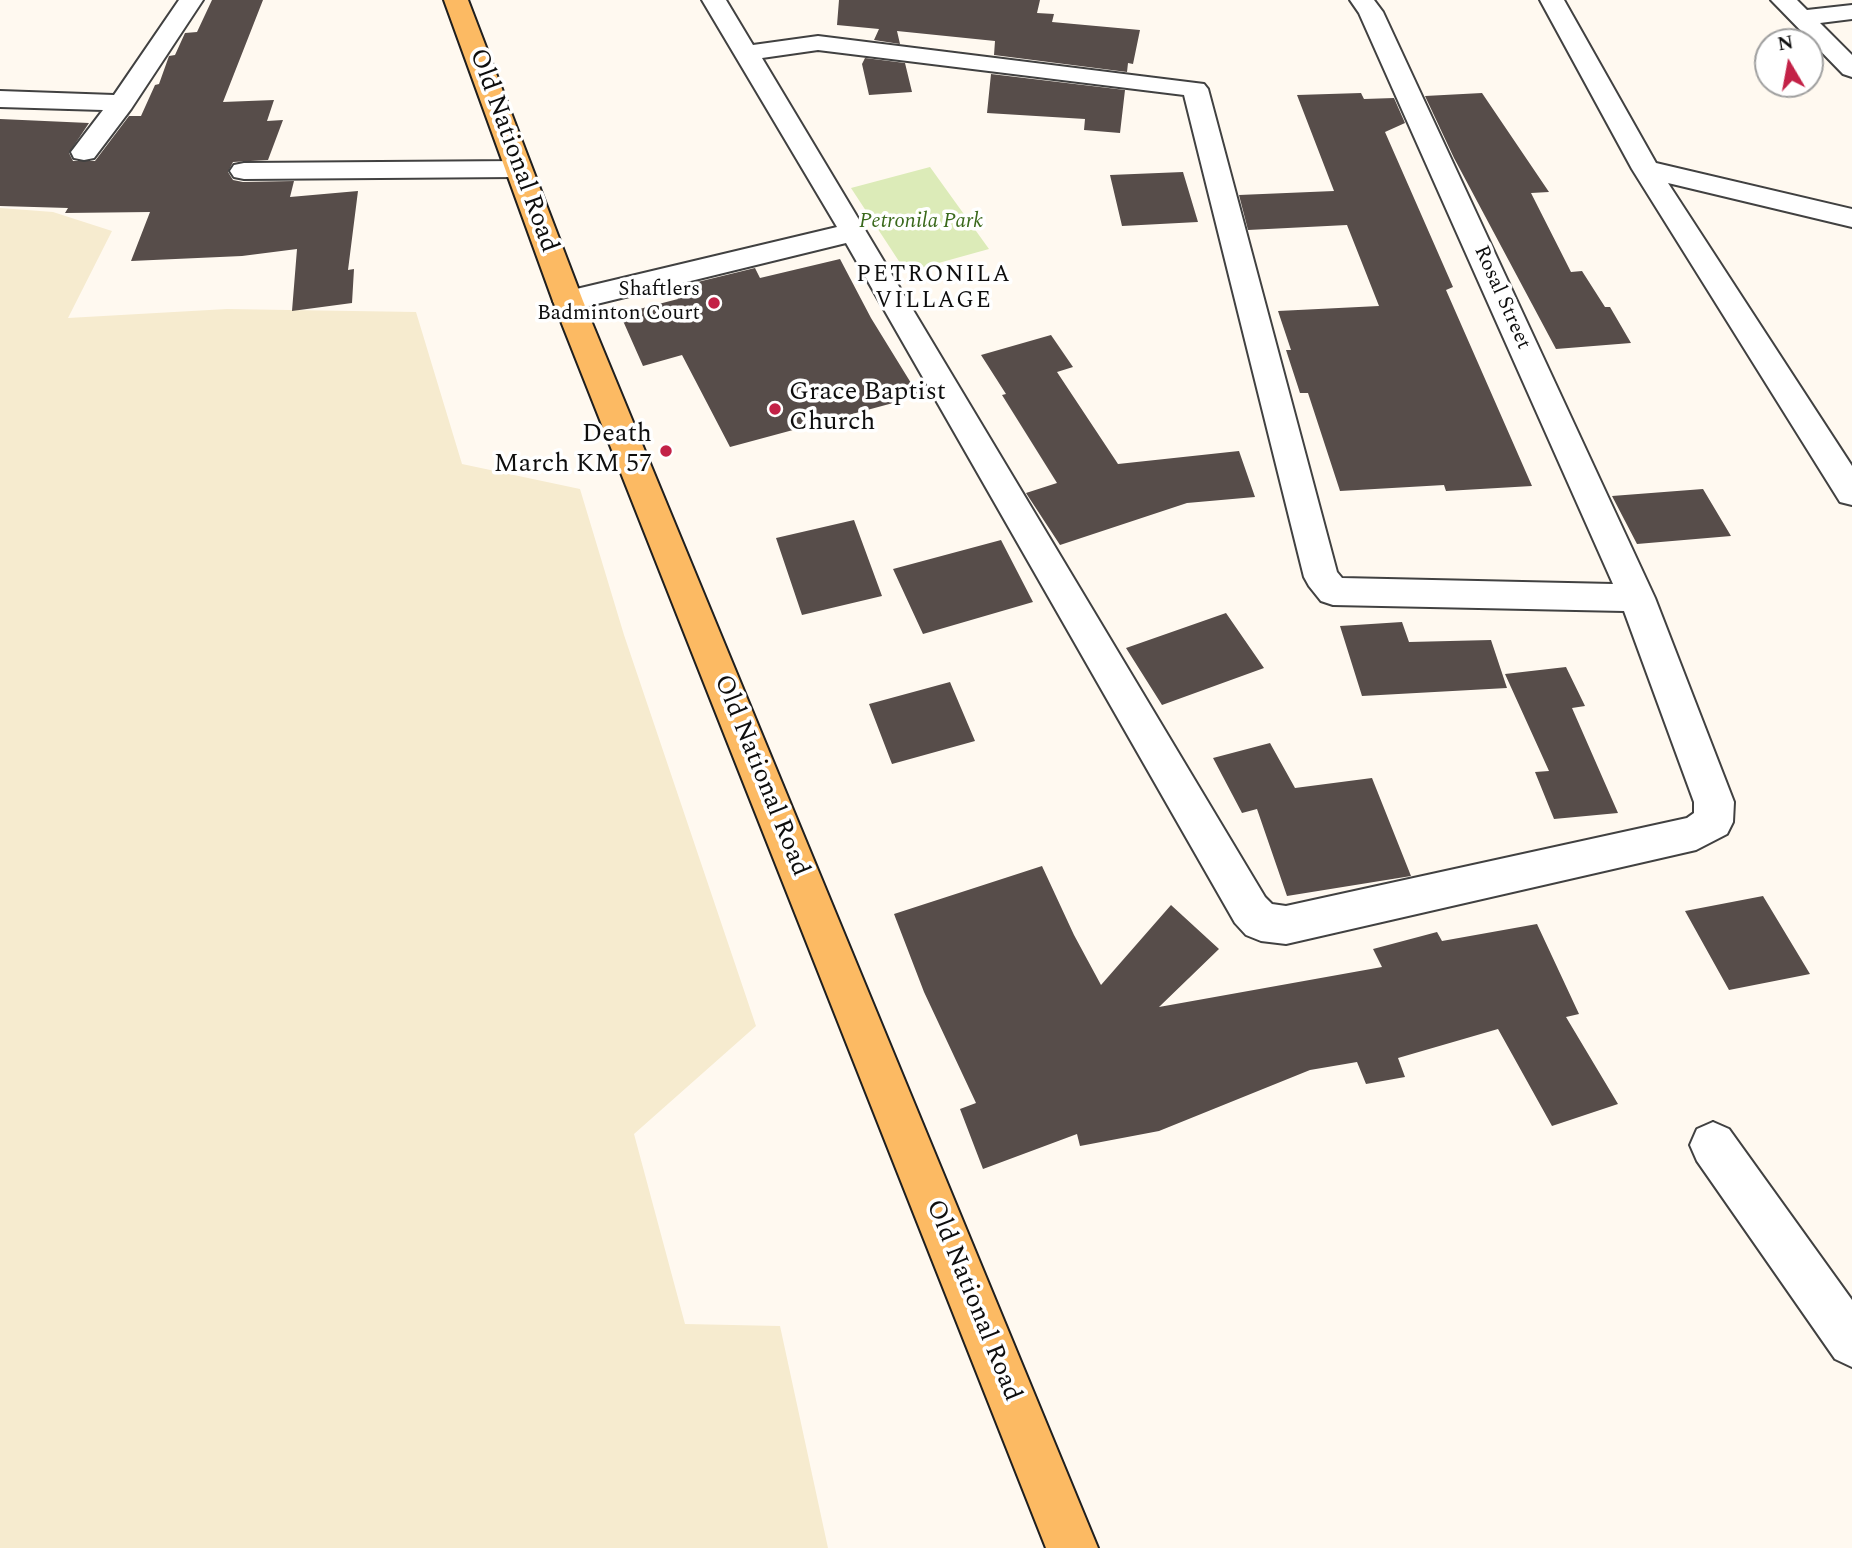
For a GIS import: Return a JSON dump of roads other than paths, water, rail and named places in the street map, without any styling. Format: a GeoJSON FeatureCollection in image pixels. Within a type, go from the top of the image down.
{"type":"FeatureCollection","features":[{"type":"Feature","properties":{"kind":"main road","name":"Old National Road"},"geometry":{"type":"LineString","coordinates":[[456,0],[568,301],[1072,1548]]}},
{"type":"Feature","properties":{"kind":"street"},"geometry":{"type":"LineString","coordinates":[[85,152],[122,103],[191,0]]}},
{"type":"Feature","properties":{"kind":"street"},"geometry":{"type":"LineString","coordinates":[[568,301],[854,232],[714,0]]}},
{"type":"Feature","properties":{"kind":"street","name":"Rosal Street"},"geometry":{"type":"LineString","coordinates":[[854,232],[1250,910],[1261,922],[1286,925],[1696,833],[1713,822],[1714,802],[1637,598],[1371,12],[1362,0]]}},
{"type":"Feature","properties":{"kind":"street"},"geometry":{"type":"LineString","coordinates":[[1552,0],[1646,169],[1852,493]]}},
{"type":"Feature","properties":{"kind":"street"},"geometry":{"type":"LineString","coordinates":[[1783,0],[1852,69]]}},
{"type":"Feature","properties":{"kind":"street"},"geometry":{"type":"LineString","coordinates":[[1801,18],[1852,12]]}},
{"type":"Feature","properties":{"kind":"street"},"geometry":{"type":"LineString","coordinates":[[747,53],[818,43],[1195,89],[1321,577],[1333,591],[1637,598]]}},
{"type":"Feature","properties":{"kind":"street"},"geometry":{"type":"LineString","coordinates":[[0,99],[122,103]]}},
{"type":"Feature","properties":{"kind":"street"},"geometry":{"type":"LineString","coordinates":[[244,170],[517,169]]}},
{"type":"Feature","properties":{"kind":"street"},"geometry":{"type":"LineString","coordinates":[[1646,169],[1852,218]]}},
{"type":"Feature","properties":{"kind":"street"},"geometry":{"type":"LineString","coordinates":[[1713,1146],[1852,1342]]}},
{"type":"Feature","properties":{"kind":"place","name":"Shaftlers Badminton Court"},"geometry":{"type":"Point","coordinates":[714,303]}},
{"type":"Feature","properties":{"kind":"place","name":"Grace Baptist Church"},"geometry":{"type":"Point","coordinates":[775,409]}},
{"type":"Feature","properties":{"kind":"place","name":"Death March KM 57"},"geometry":{"type":"Point","coordinates":[666,451]}},
{"type":"Feature","properties":{"kind":"district","name":"PETRONILA VILLAGE"},"geometry":{"type":"Point","coordinates":[934,289]}},
{"type":"Feature","properties":{"kind":"park label","name":"Petronila Park"},"geometry":{"type":"Point","coordinates":[921,223]}}]}
